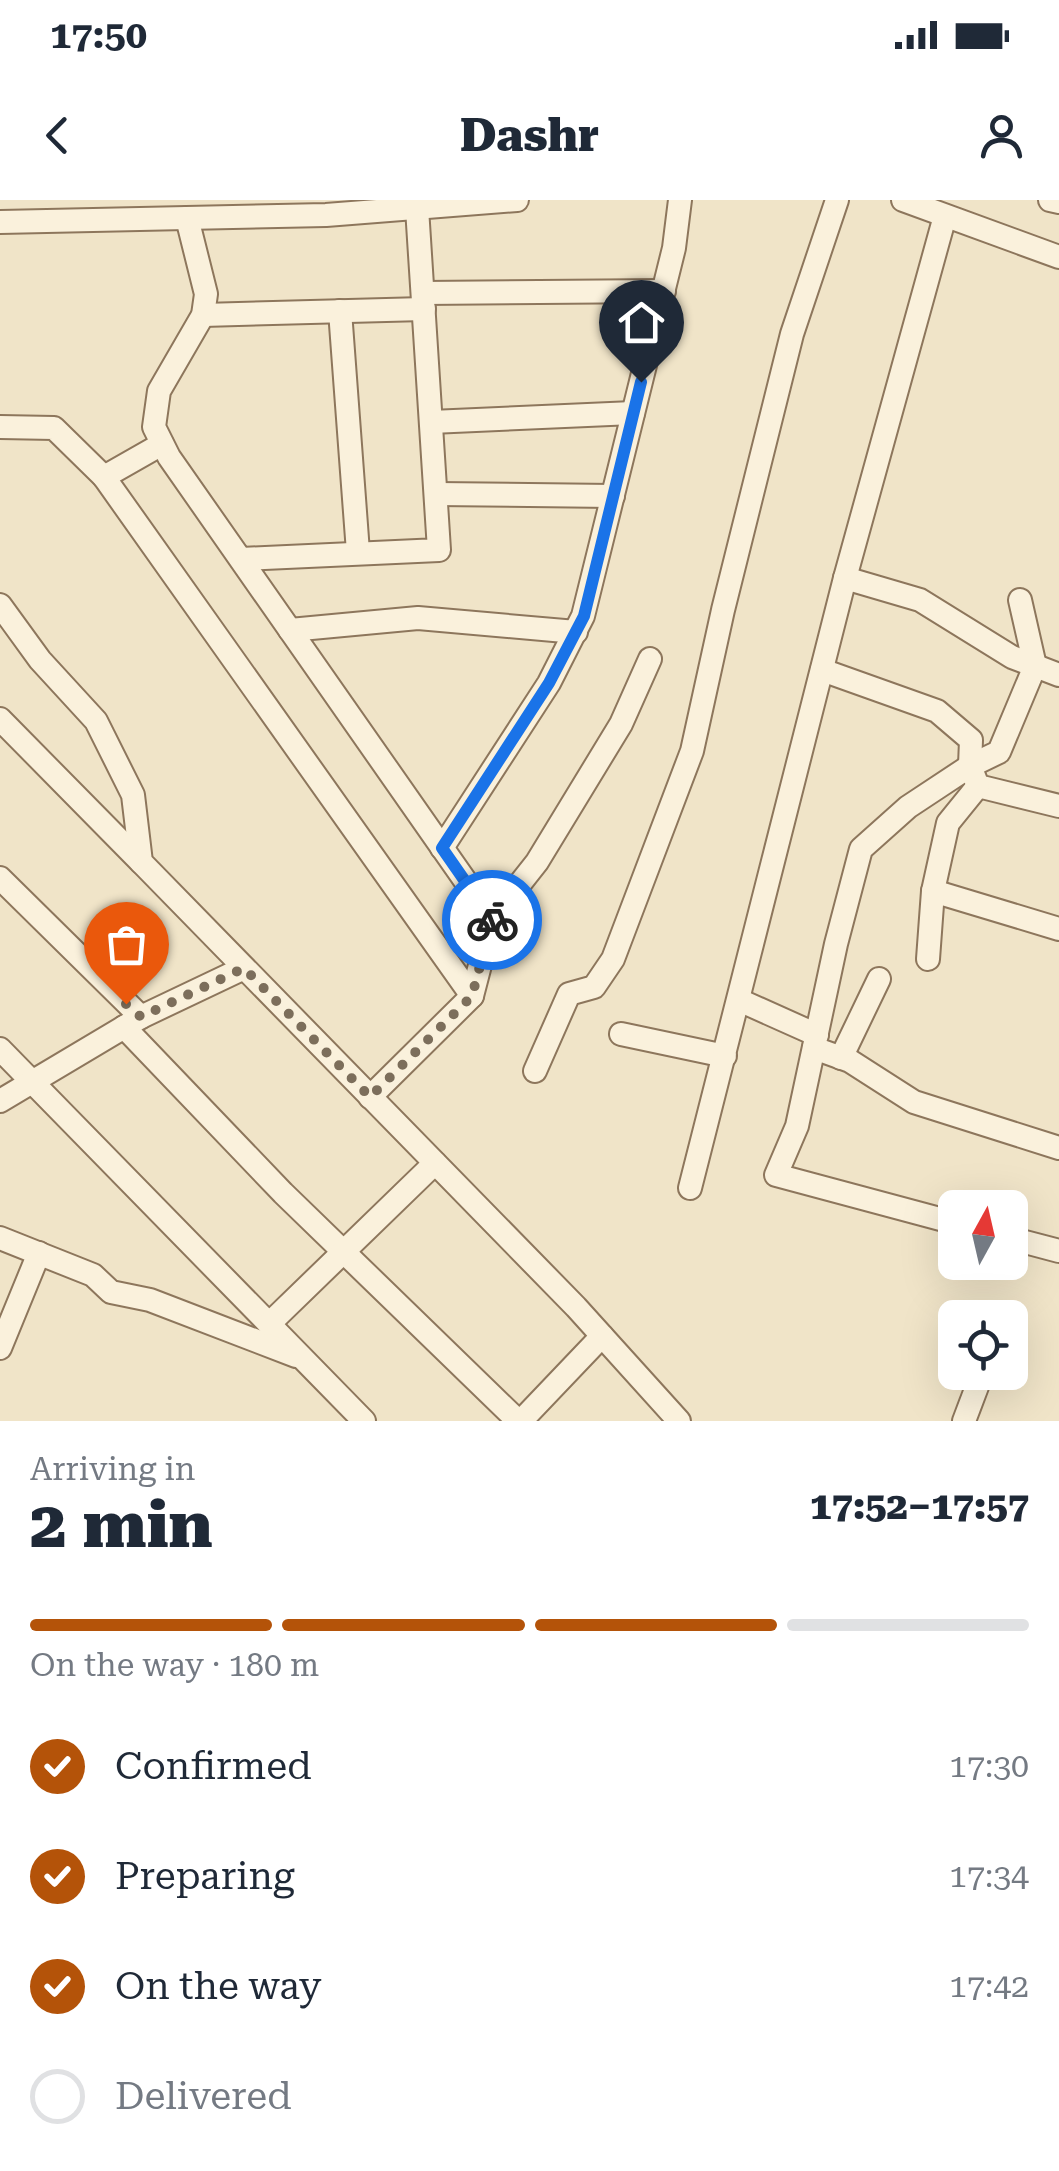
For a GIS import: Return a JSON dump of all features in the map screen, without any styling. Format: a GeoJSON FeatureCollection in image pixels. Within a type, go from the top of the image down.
{"type":"FeatureCollection","features":[{"type":"Feature","properties":{"kind":"street"},"geometry":{"type":"LineString","coordinates":[[0,222],[326,215],[517,200]]}},
{"type":"Feature","properties":{"kind":"street"},"geometry":{"type":"LineString","coordinates":[[442,848],[549,683],[584,616],[674,248],[680,200]]}},
{"type":"Feature","properties":{"kind":"street"},"geometry":{"type":"LineString","coordinates":[[535,1071],[569,994],[594,987],[613,960],[692,751],[722,610],[792,334],[836,200]]}},
{"type":"Feature","properties":{"kind":"street"},"geometry":{"type":"LineString","coordinates":[[903,200],[1059,257]]}},
{"type":"Feature","properties":{"kind":"street"},"geometry":{"type":"LineString","coordinates":[[1050,200],[1059,202]]}},
{"type":"Feature","properties":{"kind":"street"},"geometry":{"type":"LineString","coordinates":[[240,560],[439,550],[417,208]]}},
{"type":"Feature","properties":{"kind":"street"},"geometry":{"type":"LineString","coordinates":[[690,1188],[846,578],[945,216]]}},
{"type":"Feature","properties":{"kind":"street"},"geometry":{"type":"LineString","coordinates":[[187,218],[206,294],[203,315],[159,391],[154,427],[240,560],[492,919]]}},
{"type":"Feature","properties":{"kind":"street"},"geometry":{"type":"LineString","coordinates":[[203,315],[340,311],[423,301],[664,291]]}},
{"type":"Feature","properties":{"kind":"street"},"geometry":{"type":"LineString","coordinates":[[340,311],[358,552]]}},
{"type":"Feature","properties":{"kind":"street"},"geometry":{"type":"LineString","coordinates":[[431,422],[634,413]]}},
{"type":"Feature","properties":{"kind":"street"},"geometry":{"type":"LineString","coordinates":[[0,427],[54,428],[104,477],[472,996]]}},
{"type":"Feature","properties":{"kind":"street"},"geometry":{"type":"LineString","coordinates":[[104,477],[162,444]]}},
{"type":"Feature","properties":{"kind":"street"},"geometry":{"type":"LineString","coordinates":[[436,494],[613,496]]}},
{"type":"Feature","properties":{"kind":"street"},"geometry":{"type":"LineString","coordinates":[[846,578],[920,600],[1012,657],[1059,675]]}},
{"type":"Feature","properties":{"kind":"street"},"geometry":{"type":"LineString","coordinates":[[928,960],[934,891],[948,823],[974,776],[999,752],[1035,666],[1020,600]]}},
{"type":"Feature","properties":{"kind":"street"},"geometry":{"type":"LineString","coordinates":[[0,605],[40,660],[96,721],[134,795],[141,862]]}},
{"type":"Feature","properties":{"kind":"street"},"geometry":{"type":"LineString","coordinates":[[290,630],[418,618],[576,632]]}},
{"type":"Feature","properties":{"kind":"street"},"geometry":{"type":"LineString","coordinates":[[370,1097],[472,996],[492,919],[537,862],[621,724],[650,659]]}},
{"type":"Feature","properties":{"kind":"street"},"geometry":{"type":"LineString","coordinates":[[822,670],[937,711],[971,740],[974,776]]}},
{"type":"Feature","properties":{"kind":"street"},"geometry":{"type":"LineString","coordinates":[[0,720],[435,1163],[679,1421]]}},
{"type":"Feature","properties":{"kind":"street"},"geometry":{"type":"LineString","coordinates":[[938,1218],[776,1175],[798,1126],[860,848],[908,807],[974,776],[1059,806]]}},
{"type":"Feature","properties":{"kind":"street"},"geometry":{"type":"LineString","coordinates":[[0,878],[343,1252],[520,1421],[602,1336]]}},
{"type":"Feature","properties":{"kind":"street"},"geometry":{"type":"LineString","coordinates":[[934,891],[1059,930]]}},
{"type":"Feature","properties":{"kind":"street"},"geometry":{"type":"LineString","coordinates":[[0,1102],[132,1022],[244,968]]}},
{"type":"Feature","properties":{"kind":"street"},"geometry":{"type":"LineString","coordinates":[[841,1058],[878,979]]}},
{"type":"Feature","properties":{"kind":"street"},"geometry":{"type":"LineString","coordinates":[[739,1000],[914,1102],[1059,1148]]}},
{"type":"Feature","properties":{"kind":"street"},"geometry":{"type":"LineString","coordinates":[[621,1034],[725,1056]]}},
{"type":"Feature","properties":{"kind":"street"},"geometry":{"type":"LineString","coordinates":[[0,1049],[364,1421]]}},
{"type":"Feature","properties":{"kind":"street"},"geometry":{"type":"LineString","coordinates":[[269,1324],[435,1163]]}},
{"type":"Feature","properties":{"kind":"street"},"geometry":{"type":"LineString","coordinates":[[0,1238],[93,1275],[111,1292],[150,1300],[303,1358]]}},
{"type":"Feature","properties":{"kind":"street"},"geometry":{"type":"LineString","coordinates":[[1028,1243],[1059,1251]]}},
{"type":"Feature","properties":{"kind":"street"},"geometry":{"type":"LineString","coordinates":[[0,1348],[39,1254]]}},
{"type":"Feature","properties":{"kind":"street"},"geometry":{"type":"LineString","coordinates":[[964,1421],[976,1390]]}},
{"type":"Feature","properties":{"kind":"way so far"},"geometry":{"type":"LineString","coordinates":[[126,1004],[141,1017],[244,968],[370,1097],[472,996],[492,920]]}},
{"type":"Feature","properties":{"kind":"route"},"geometry":{"type":"LineString","coordinates":[[492,920],[442,848],[549,683],[584,616],[641,382]]}}]}
